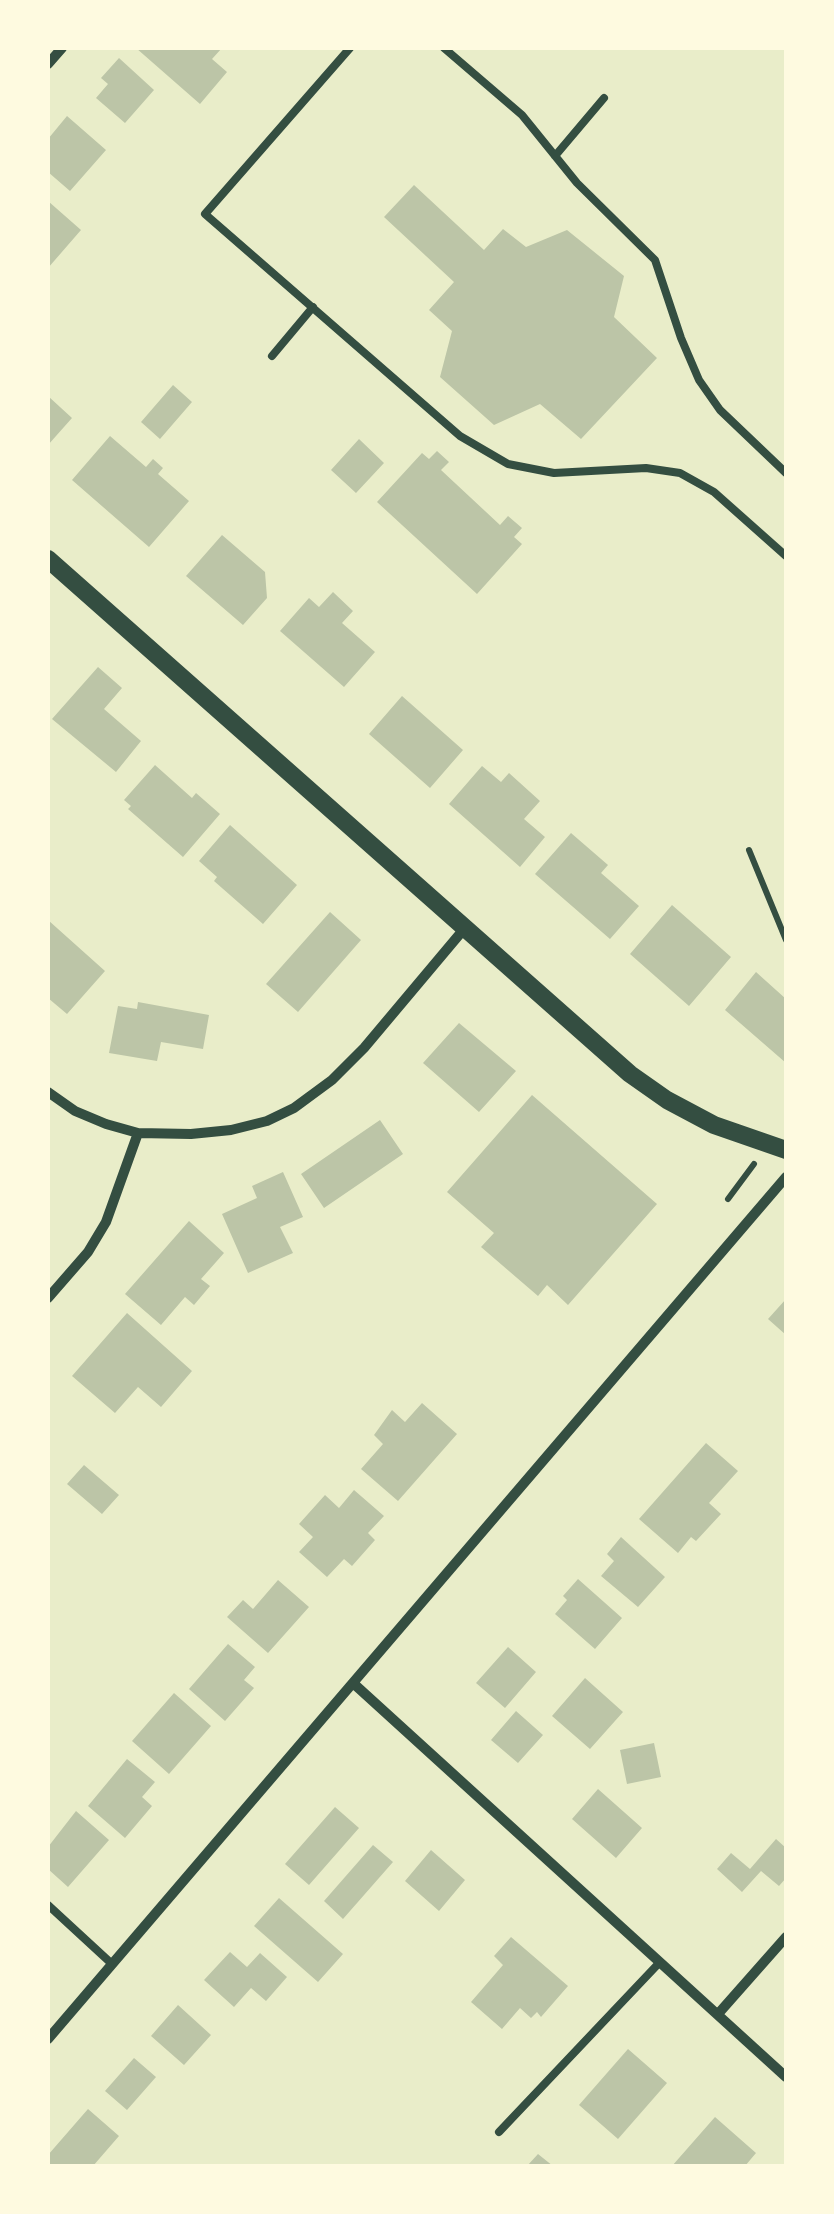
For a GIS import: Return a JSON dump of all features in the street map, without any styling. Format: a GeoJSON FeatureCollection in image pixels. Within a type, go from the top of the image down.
{"type":"FeatureCollection","features":[{"type":"Feature","properties":{"kind":"street"},"geometry":{"type":"LineString","coordinates":[[48,64],[62,48]]}},
{"type":"Feature","properties":{"kind":"street"},"geometry":{"type":"LineString","coordinates":[[48,559],[606,1055],[648,1088],[714,1125],[777,1148]]}},
{"type":"Feature","properties":{"kind":"street"},"geometry":{"type":"LineString","coordinates":[[48,1092],[75,1111],[138,1133],[191,1134],[266,1121],[294,1108],[332,1080],[364,1048],[464,929]]}},
{"type":"Feature","properties":{"kind":"street"},"geometry":{"type":"LineString","coordinates":[[48,1298],[88,1252],[106,1222],[138,1133]]}},
{"type":"Feature","properties":{"kind":"street"},"geometry":{"type":"LineString","coordinates":[[48,2039],[786,1177]]}},
{"type":"Feature","properties":{"kind":"street"},"geometry":{"type":"LineString","coordinates":[[353,1683],[786,2077]]}},
{"type":"Feature","properties":{"kind":"street"},"geometry":{"type":"LineString","coordinates":[[718,2014],[786,1937]]}},
{"type":"Feature","properties":{"kind":"lane"},"geometry":{"type":"LineString","coordinates":[[350,48],[206,214],[460,436],[508,464],[554,473],[646,468],[680,473],[714,492],[786,556]]}},
{"type":"Feature","properties":{"kind":"lane"},"geometry":{"type":"LineString","coordinates":[[444,48],[522,116],[554,156],[655,260],[699,380],[720,410],[786,473]]}},
{"type":"Feature","properties":{"kind":"lane"},"geometry":{"type":"LineString","coordinates":[[554,156],[604,98]]}},
{"type":"Feature","properties":{"kind":"lane"},"geometry":{"type":"LineString","coordinates":[[272,356],[313,308]]}},
{"type":"Feature","properties":{"kind":"lane"},"geometry":{"type":"LineString","coordinates":[[48,1905],[112,1964]]}},
{"type":"Feature","properties":{"kind":"lane"},"geometry":{"type":"LineString","coordinates":[[499,2132],[660,1962]]}},
{"type":"Feature","properties":{"kind":"path"},"geometry":{"type":"LineString","coordinates":[[749,850],[786,940]]}},
{"type":"Feature","properties":{"kind":"path"},"geometry":{"type":"LineString","coordinates":[[728,1199],[777,1148]]}},
{"type":"Feature","properties":{"kind":"building"},"geometry":{"type":"Polygon","coordinates":[[[136,48],[222,48],[212,59],[227,72],[200,104],[136,48]]]}},
{"type":"Feature","properties":{"kind":"building"},"geometry":{"type":"Polygon","coordinates":[[[119,58],[154,90],[125,123],[96,98],[108,84],[101,78],[119,58]]]}},
{"type":"Feature","properties":{"kind":"building"},"geometry":{"type":"Polygon","coordinates":[[[67,116],[106,150],[70,191],[48,172],[48,139],[67,116]]]}},
{"type":"Feature","properties":{"kind":"building"},"geometry":{"type":"Polygon","coordinates":[[[414,185],[484,250],[503,229],[526,247],[567,230],[624,276],[614,317],[657,358],[581,439],[540,404],[494,425],[440,377],[452,331],[429,310],[454,282],[384,217],[414,185]]]}},
{"type":"Feature","properties":{"kind":"building"},"geometry":{"type":"Polygon","coordinates":[[[48,201],[81,230],[48,268],[48,201]]]}},
{"type":"Feature","properties":{"kind":"building"},"geometry":{"type":"Polygon","coordinates":[[[173,385],[192,402],[160,439],[141,422],[173,385]]]}},
{"type":"Feature","properties":{"kind":"building"},"geometry":{"type":"Polygon","coordinates":[[[48,396],[72,418],[48,445],[48,396]]]}},
{"type":"Feature","properties":{"kind":"building"},"geometry":{"type":"Polygon","coordinates":[[[110,436],[146,467],[153,459],[163,468],[158,474],[189,501],[149,547],[72,480],[110,436]]]}},
{"type":"Feature","properties":{"kind":"building"},"geometry":{"type":"Polygon","coordinates":[[[359,439],[384,463],[356,493],[331,470],[359,439]]]}},
{"type":"Feature","properties":{"kind":"building"},"geometry":{"type":"Polygon","coordinates":[[[437,451],[449,462],[441,470],[500,525],[508,516],[522,528],[514,537],[522,544],[477,594],[377,502],[422,453],[429,459],[437,451]]]}},
{"type":"Feature","properties":{"kind":"building"},"geometry":{"type":"Polygon","coordinates":[[[222,535],[265,572],[267,598],[243,625],[186,576],[222,535]]]}},
{"type":"Feature","properties":{"kind":"building"},"geometry":{"type":"Polygon","coordinates":[[[333,592],[353,611],[342,623],[375,652],[344,687],[280,631],[309,598],[319,607],[333,592]]]}},
{"type":"Feature","properties":{"kind":"building"},"geometry":{"type":"Polygon","coordinates":[[[98,667],[122,688],[104,709],[141,741],[116,772],[52,719],[98,667]]]}},
{"type":"Feature","properties":{"kind":"building"},"geometry":{"type":"Polygon","coordinates":[[[402,696],[463,750],[430,788],[369,734],[402,696]]]}},
{"type":"Feature","properties":{"kind":"building"},"geometry":{"type":"Polygon","coordinates":[[[155,765],[192,798],[196,793],[220,814],[183,857],[128,809],[131,806],[124,800],[155,765]]]}},
{"type":"Feature","properties":{"kind":"building"},"geometry":{"type":"Polygon","coordinates":[[[482,766],[501,782],[509,773],[540,801],[524,819],[545,837],[520,867],[449,804],[482,766]]]}},
{"type":"Feature","properties":{"kind":"building"},"geometry":{"type":"Polygon","coordinates":[[[230,825],[297,885],[263,924],[214,881],[217,877],[199,861],[230,825]]]}},
{"type":"Feature","properties":{"kind":"building"},"geometry":{"type":"Polygon","coordinates":[[[571,833],[608,865],[601,873],[639,906],[610,939],[535,874],[571,833]]]}},
{"type":"Feature","properties":{"kind":"building"},"geometry":{"type":"Polygon","coordinates":[[[672,905],[731,957],[689,1006],[630,954],[672,905]]]}},
{"type":"Feature","properties":{"kind":"building"},"geometry":{"type":"Polygon","coordinates":[[[330,912],[361,940],[298,1012],[266,984],[330,912]]]}},
{"type":"Feature","properties":{"kind":"building"},"geometry":{"type":"Polygon","coordinates":[[[48,920],[105,971],[67,1014],[48,998],[48,920]]]}},
{"type":"Feature","properties":{"kind":"building"},"geometry":{"type":"Polygon","coordinates":[[[756,972],[786,999],[786,1063],[725,1010],[756,972]]]}},
{"type":"Feature","properties":{"kind":"building"},"geometry":{"type":"Polygon","coordinates":[[[138,1002],[209,1015],[203,1049],[161,1042],[157,1061],[109,1053],[118,1006],[137,1009],[138,1002]]]}},
{"type":"Feature","properties":{"kind":"building"},"geometry":{"type":"Polygon","coordinates":[[[459,1023],[516,1071],[479,1112],[423,1063],[459,1023]]]}},
{"type":"Feature","properties":{"kind":"building"},"geometry":{"type":"Polygon","coordinates":[[[532,1095],[657,1204],[568,1305],[547,1285],[538,1296],[481,1247],[494,1233],[447,1192],[532,1095]]]}},
{"type":"Feature","properties":{"kind":"building"},"geometry":{"type":"Polygon","coordinates":[[[380,1120],[403,1154],[324,1208],[301,1174],[380,1120]]]}},
{"type":"Feature","properties":{"kind":"building"},"geometry":{"type":"Polygon","coordinates":[[[283,1172],[303,1217],[280,1227],[293,1253],[248,1273],[222,1214],[257,1198],[252,1186],[283,1172]]]}},
{"type":"Feature","properties":{"kind":"building"},"geometry":{"type":"Polygon","coordinates":[[[189,1221],[224,1253],[201,1279],[210,1286],[194,1305],[185,1297],[161,1325],[125,1294],[189,1221]]]}},
{"type":"Feature","properties":{"kind":"building"},"geometry":{"type":"Polygon","coordinates":[[[786,1299],[786,1335],[768,1319],[786,1299]]]}},
{"type":"Feature","properties":{"kind":"building"},"geometry":{"type":"Polygon","coordinates":[[[127,1313],[192,1371],[161,1407],[138,1387],[115,1413],[72,1376],[127,1313]]]}},
{"type":"Feature","properties":{"kind":"building"},"geometry":{"type":"Polygon","coordinates":[[[422,1403],[457,1434],[398,1501],[361,1469],[383,1444],[374,1435],[392,1410],[405,1422],[422,1403]]]}},
{"type":"Feature","properties":{"kind":"building"},"geometry":{"type":"Polygon","coordinates":[[[706,1443],[738,1471],[709,1503],[721,1514],[696,1541],[691,1537],[678,1553],[639,1519],[706,1443]]]}},
{"type":"Feature","properties":{"kind":"building"},"geometry":{"type":"Polygon","coordinates":[[[84,1465],[119,1495],[102,1514],[67,1484],[84,1465]]]}},
{"type":"Feature","properties":{"kind":"building"},"geometry":{"type":"Polygon","coordinates":[[[354,1490],[384,1516],[368,1533],[375,1540],[352,1566],[344,1559],[327,1577],[299,1552],[313,1537],[299,1524],[325,1495],[339,1508],[354,1490]]]}},
{"type":"Feature","properties":{"kind":"building"},"geometry":{"type":"Polygon","coordinates":[[[621,1537],[665,1577],[638,1607],[601,1576],[614,1561],[607,1554],[621,1537]]]}},
{"type":"Feature","properties":{"kind":"building"},"geometry":{"type":"Polygon","coordinates":[[[578,1579],[622,1618],[595,1649],[555,1614],[567,1600],[563,1596],[578,1579]]]}},
{"type":"Feature","properties":{"kind":"building"},"geometry":{"type":"Polygon","coordinates":[[[278,1580],[309,1607],[268,1653],[227,1617],[243,1600],[253,1609],[278,1580]]]}},
{"type":"Feature","properties":{"kind":"building"},"geometry":{"type":"Polygon","coordinates":[[[228,1644],[255,1667],[244,1680],[254,1688],[225,1721],[189,1689],[228,1644]]]}},
{"type":"Feature","properties":{"kind":"building"},"geometry":{"type":"Polygon","coordinates":[[[508,1647],[536,1672],[505,1708],[476,1683],[508,1647]]]}},
{"type":"Feature","properties":{"kind":"building"},"geometry":{"type":"Polygon","coordinates":[[[585,1678],[623,1712],[590,1749],[552,1716],[585,1678]]]}},
{"type":"Feature","properties":{"kind":"building"},"geometry":{"type":"Polygon","coordinates":[[[174,1693],[211,1726],[169,1774],[132,1741],[174,1693]]]}},
{"type":"Feature","properties":{"kind":"building"},"geometry":{"type":"Polygon","coordinates":[[[516,1711],[543,1735],[518,1763],[491,1740],[516,1711]]]}},
{"type":"Feature","properties":{"kind":"building"},"geometry":{"type":"Polygon","coordinates":[[[654,1743],[661,1777],[627,1784],[620,1750],[654,1743]]]}},
{"type":"Feature","properties":{"kind":"building"},"geometry":{"type":"Polygon","coordinates":[[[127,1759],[155,1782],[142,1797],[152,1806],[125,1838],[88,1806],[127,1759]]]}},
{"type":"Feature","properties":{"kind":"building"},"geometry":{"type":"Polygon","coordinates":[[[598,1789],[642,1828],[616,1858],[572,1819],[598,1789]]]}},
{"type":"Feature","properties":{"kind":"building"},"geometry":{"type":"Polygon","coordinates":[[[335,1807],[359,1828],[309,1885],[285,1864],[335,1807]]]}},
{"type":"Feature","properties":{"kind":"building"},"geometry":{"type":"Polygon","coordinates":[[[76,1811],[109,1840],[68,1887],[48,1869],[48,1847],[76,1811]]]}},
{"type":"Feature","properties":{"kind":"building"},"geometry":{"type":"Polygon","coordinates":[[[776,1839],[786,1848],[786,1878],[779,1886],[761,1871],[742,1892],[717,1869],[731,1853],[750,1869],[776,1839]]]}},
{"type":"Feature","properties":{"kind":"building"},"geometry":{"type":"Polygon","coordinates":[[[373,1845],[393,1862],[343,1919],[324,1901],[373,1845]]]}},
{"type":"Feature","properties":{"kind":"building"},"geometry":{"type":"Polygon","coordinates":[[[431,1850],[465,1880],[439,1911],[405,1881],[431,1850]]]}},
{"type":"Feature","properties":{"kind":"building"},"geometry":{"type":"Polygon","coordinates":[[[279,1898],[343,1954],[318,1982],[254,1926],[279,1898]]]}},
{"type":"Feature","properties":{"kind":"building"},"geometry":{"type":"Polygon","coordinates":[[[511,1937],[568,1986],[541,2017],[537,2012],[531,2018],[520,2008],[502,2029],[471,2002],[503,1965],[494,1956],[511,1937]]]}},
{"type":"Feature","properties":{"kind":"building"},"geometry":{"type":"Polygon","coordinates":[[[230,1952],[247,1967],[260,1953],[287,1977],[266,2001],[251,1988],[234,2007],[204,1980],[230,1952]]]}},
{"type":"Feature","properties":{"kind":"building"},"geometry":{"type":"Polygon","coordinates":[[[178,2005],[211,2035],[184,2065],[151,2036],[178,2005]]]}},
{"type":"Feature","properties":{"kind":"building"},"geometry":{"type":"Polygon","coordinates":[[[628,2049],[667,2083],[618,2139],[579,2105],[628,2049]]]}},
{"type":"Feature","properties":{"kind":"building"},"geometry":{"type":"Polygon","coordinates":[[[134,2058],[156,2077],[127,2110],[105,2091],[134,2058]]]}},
{"type":"Feature","properties":{"kind":"building"},"geometry":{"type":"Polygon","coordinates":[[[88,2109],[119,2136],[93,2166],[50,2166],[48,2155],[88,2109]]]}},
{"type":"Feature","properties":{"kind":"building"},"geometry":{"type":"Polygon","coordinates":[[[715,2117],[756,2153],[745,2166],[672,2166],[715,2117]]]}},
{"type":"Feature","properties":{"kind":"building"},"geometry":{"type":"Polygon","coordinates":[[[538,2154],[553,2166],[527,2166],[538,2154]]]}}]}
